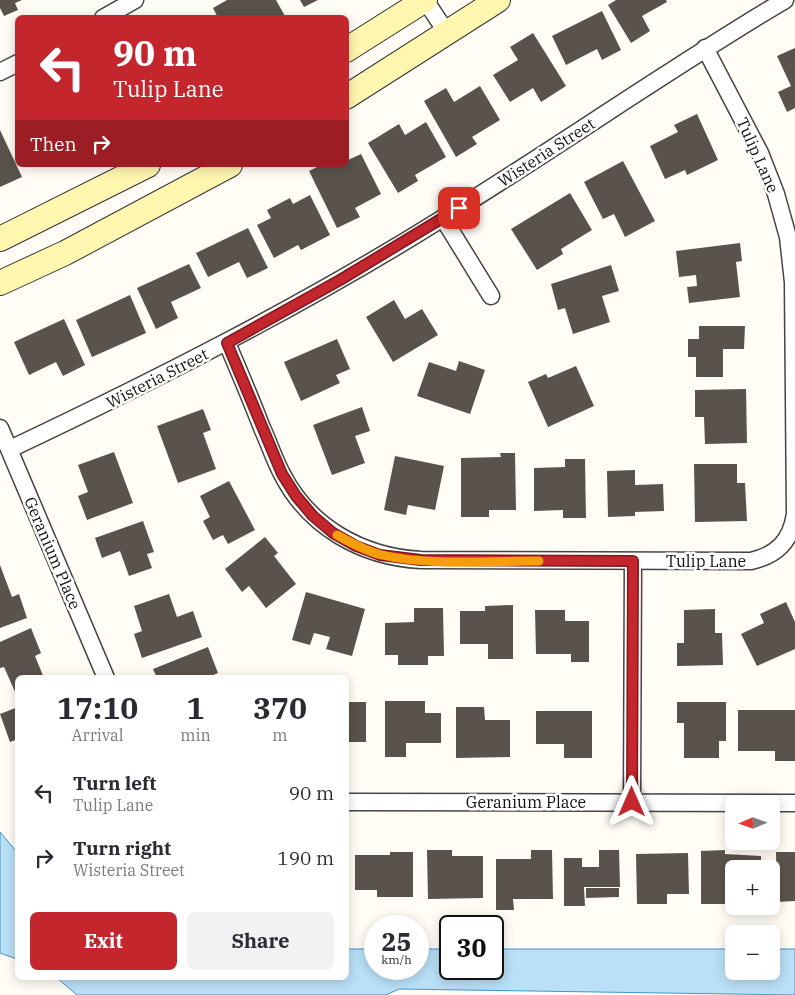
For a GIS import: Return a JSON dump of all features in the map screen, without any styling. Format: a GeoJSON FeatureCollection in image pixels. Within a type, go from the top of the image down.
{"type":"FeatureCollection","features":[{"type":"Feature","properties":{"kind":"street"},"geometry":{"type":"LineString","coordinates":[[108,15],[135,0]]}},
{"type":"Feature","properties":{"kind":"street"},"geometry":{"type":"LineString","coordinates":[[349,48],[425,0],[447,33]]}},
{"type":"Feature","properties":{"kind":"street"},"geometry":{"type":"LineString","coordinates":[[349,95],[498,0]]}},
{"type":"Feature","properties":{"kind":"street","name":"Wisteria Street"},"geometry":{"type":"LineString","coordinates":[[10,449],[227,343],[340,280],[443,218],[705,48],[785,0]]}},
{"type":"Feature","properties":{"kind":"street","name":"Tulip Lane"},"geometry":{"type":"LineString","coordinates":[[227,343],[282,474],[296,496],[313,516],[333,533],[356,546],[380,555],[421,560],[751,561],[765,558],[778,551],[787,540],[793,527],[795,514],[793,282],[788,237],[776,194],[760,153],[705,48]]}},
{"type":"Feature","properties":{"kind":"street"},"geometry":{"type":"LineString","coordinates":[[0,72],[15,64]]}},
{"type":"Feature","properties":{"kind":"street"},"geometry":{"type":"LineString","coordinates":[[0,239],[144,167]]}},
{"type":"Feature","properties":{"kind":"street"},"geometry":{"type":"LineString","coordinates":[[0,283],[82,244],[226,167]]}},
{"type":"Feature","properties":{"kind":"street"},"geometry":{"type":"LineString","coordinates":[[443,218],[492,296]]}},
{"type":"Feature","properties":{"kind":"street","name":"Geranium Place"},"geometry":{"type":"LineString","coordinates":[[0,428],[105,675]]}},
{"type":"Feature","properties":{"kind":"street"},"geometry":{"type":"LineString","coordinates":[[632,802],[633,561]]}},
{"type":"Feature","properties":{"kind":"street","name":"Geranium Place"},"geometry":{"type":"LineString","coordinates":[[349,802],[795,803]]}},
{"type":"Feature","properties":{"kind":"water"},"geometry":{"type":"Polygon","coordinates":[[[0,832],[15,850],[15,958],[0,953],[0,832]]]}},
{"type":"Feature","properties":{"kind":"water"},"geometry":{"type":"Polygon","coordinates":[[[349,949],[364,949],[364,980],[429,980],[429,949],[439,949],[439,980],[504,980],[504,949],[725,949],[725,980],[780,980],[780,949],[795,949],[795,995],[399,989],[386,995],[77,995],[59,980],[349,980],[349,949]]]}},
{"type":"Feature","properties":{"kind":"building"},"geometry":{"type":"Polygon","coordinates":[[[0,0],[22,0],[15,3],[18,10],[4,16],[0,8],[0,0]]]}},
{"type":"Feature","properties":{"kind":"building"},"geometry":{"type":"Polygon","coordinates":[[[227,0],[276,0],[284,15],[216,15],[213,8],[227,0]]]}},
{"type":"Feature","properties":{"kind":"building"},"geometry":{"type":"Polygon","coordinates":[[[300,0],[318,0],[304,7],[300,0]]]}},
{"type":"Feature","properties":{"kind":"building"},"geometry":{"type":"Polygon","coordinates":[[[616,0],[666,0],[667,2],[642,16],[650,31],[631,43],[608,5],[616,0]]]}},
{"type":"Feature","properties":{"kind":"building"},"geometry":{"type":"Polygon","coordinates":[[[602,11],[621,50],[602,60],[597,49],[566,65],[552,36],[602,11]]]}},
{"type":"Feature","properties":{"kind":"building"},"geometry":{"type":"Polygon","coordinates":[[[533,33],[566,86],[541,102],[533,88],[510,102],[493,75],[518,60],[510,47],[533,33]]]}},
{"type":"Feature","properties":{"kind":"building"},"geometry":{"type":"Polygon","coordinates":[[[795,48],[795,108],[787,112],[778,92],[791,86],[777,56],[795,48]]]}},
{"type":"Feature","properties":{"kind":"building"},"geometry":{"type":"Polygon","coordinates":[[[480,86],[500,120],[472,137],[477,144],[456,157],[424,101],[446,88],[454,102],[480,86]]]}},
{"type":"Feature","properties":{"kind":"building"},"geometry":{"type":"Polygon","coordinates":[[[697,114],[718,160],[687,175],[685,170],[665,179],[650,146],[678,132],[674,125],[697,114]]]}},
{"type":"Feature","properties":{"kind":"building"},"geometry":{"type":"Polygon","coordinates":[[[426,122],[446,157],[415,175],[418,181],[398,193],[368,143],[399,124],[405,135],[426,122]]]}},
{"type":"Feature","properties":{"kind":"building"},"geometry":{"type":"Polygon","coordinates":[[[0,130],[15,162],[15,167],[17,167],[22,177],[0,187],[0,130]]]}},
{"type":"Feature","properties":{"kind":"building"},"geometry":{"type":"Polygon","coordinates":[[[361,154],[381,194],[355,208],[360,217],[337,228],[309,171],[317,167],[349,167],[349,160],[361,154]]]}},
{"type":"Feature","properties":{"kind":"building"},"geometry":{"type":"Polygon","coordinates":[[[623,161],[655,221],[625,237],[614,214],[603,219],[584,182],[623,161]]]}},
{"type":"Feature","properties":{"kind":"building"},"geometry":{"type":"Polygon","coordinates":[[[570,193],[592,230],[561,249],[563,254],[537,270],[511,229],[570,193]]]}},
{"type":"Feature","properties":{"kind":"building"},"geometry":{"type":"Polygon","coordinates":[[[310,195],[330,235],[301,250],[298,245],[274,258],[257,225],[271,218],[267,210],[290,198],[293,204],[310,195]]]}},
{"type":"Feature","properties":{"kind":"building"},"geometry":{"type":"Polygon","coordinates":[[[248,228],[268,268],[247,278],[239,262],[208,277],[196,253],[248,228]]]}},
{"type":"Feature","properties":{"kind":"building"},"geometry":{"type":"Polygon","coordinates":[[[740,243],[742,261],[736,262],[740,297],[689,303],[687,287],[697,286],[696,275],[679,277],[676,251],[740,243]]]}},
{"type":"Feature","properties":{"kind":"building"},"geometry":{"type":"Polygon","coordinates":[[[189,264],[201,288],[171,302],[178,318],[156,329],[137,288],[189,264]]]}},
{"type":"Feature","properties":{"kind":"building"},"geometry":{"type":"Polygon","coordinates":[[[611,265],[619,291],[602,296],[610,322],[573,334],[565,308],[558,310],[551,284],[611,265]]]}},
{"type":"Feature","properties":{"kind":"building"},"geometry":{"type":"Polygon","coordinates":[[[130,295],[146,333],[92,357],[76,320],[130,295]]]}},
{"type":"Feature","properties":{"kind":"building"},"geometry":{"type":"Polygon","coordinates":[[[394,300],[405,319],[422,309],[438,335],[393,362],[366,317],[394,300]]]}},
{"type":"Feature","properties":{"kind":"building"},"geometry":{"type":"Polygon","coordinates":[[[64,319],[85,365],[63,376],[56,362],[29,375],[14,342],[64,319]]]}},
{"type":"Feature","properties":{"kind":"building"},"geometry":{"type":"Polygon","coordinates":[[[699,326],[745,326],[744,349],[723,349],[723,377],[696,377],[696,357],[688,357],[688,339],[699,339],[699,326]]]}},
{"type":"Feature","properties":{"kind":"building"},"geometry":{"type":"Polygon","coordinates":[[[337,339],[350,369],[336,375],[340,383],[301,401],[284,362],[337,339]]]}},
{"type":"Feature","properties":{"kind":"building"},"geometry":{"type":"Polygon","coordinates":[[[459,361],[485,370],[470,414],[417,396],[429,362],[456,371],[459,361]]]}},
{"type":"Feature","properties":{"kind":"building"},"geometry":{"type":"Polygon","coordinates":[[[576,366],[594,406],[548,427],[528,382],[546,374],[548,378],[576,366]]]}},
{"type":"Feature","properties":{"kind":"building"},"geometry":{"type":"Polygon","coordinates":[[[746,389],[747,443],[705,444],[704,417],[695,417],[695,390],[746,389]]]}},
{"type":"Feature","properties":{"kind":"building"},"geometry":{"type":"Polygon","coordinates":[[[362,407],[370,431],[355,436],[365,463],[332,475],[313,425],[362,407]]]}},
{"type":"Feature","properties":{"kind":"building"},"geometry":{"type":"Polygon","coordinates":[[[203,409],[211,430],[203,433],[216,469],[178,483],[157,426],[203,409]]]}},
{"type":"Feature","properties":{"kind":"building"},"geometry":{"type":"Polygon","coordinates":[[[114,452],[133,503],[87,520],[78,496],[88,492],[78,465],[114,452]]]}},
{"type":"Feature","properties":{"kind":"building"},"geometry":{"type":"Polygon","coordinates":[[[500,453],[515,453],[516,510],[489,510],[489,517],[461,517],[461,458],[501,457],[500,453]]]}},
{"type":"Feature","properties":{"kind":"building"},"geometry":{"type":"Polygon","coordinates":[[[395,456],[444,466],[435,510],[408,505],[406,515],[384,510],[395,456]]]}},
{"type":"Feature","properties":{"kind":"building"},"geometry":{"type":"Polygon","coordinates":[[[565,459],[585,459],[586,518],[563,518],[563,510],[534,511],[534,468],[565,467],[565,459]]]}},
{"type":"Feature","properties":{"kind":"building"},"geometry":{"type":"Polygon","coordinates":[[[694,464],[737,464],[737,483],[745,483],[747,521],[695,522],[694,464]]]}},
{"type":"Feature","properties":{"kind":"building"},"geometry":{"type":"Polygon","coordinates":[[[635,470],[635,485],[663,484],[664,511],[635,512],[635,516],[608,517],[607,471],[635,470]]]}},
{"type":"Feature","properties":{"kind":"building"},"geometry":{"type":"Polygon","coordinates":[[[229,481],[255,530],[228,544],[223,535],[213,540],[203,521],[210,517],[200,496],[229,481]]]}},
{"type":"Feature","properties":{"kind":"building"},"geometry":{"type":"Polygon","coordinates":[[[143,521],[154,552],[147,554],[152,568],[129,576],[120,551],[102,558],[95,538],[143,521]]]}},
{"type":"Feature","properties":{"kind":"building"},"geometry":{"type":"Polygon","coordinates":[[[265,537],[278,553],[274,556],[296,584],[266,608],[249,586],[242,592],[225,569],[265,537]]]}},
{"type":"Feature","properties":{"kind":"building"},"geometry":{"type":"Polygon","coordinates":[[[0,565],[12,597],[19,594],[27,618],[0,628],[0,565]]]}},
{"type":"Feature","properties":{"kind":"building"},"geometry":{"type":"Polygon","coordinates":[[[306,592],[365,609],[352,656],[326,649],[330,637],[314,633],[310,645],[292,640],[306,592]]]}},
{"type":"Feature","properties":{"kind":"building"},"geometry":{"type":"Polygon","coordinates":[[[169,594],[177,617],[193,611],[202,637],[142,658],[134,634],[142,631],[134,606],[169,594]]]}},
{"type":"Feature","properties":{"kind":"building"},"geometry":{"type":"Polygon","coordinates":[[[786,602],[795,622],[795,649],[757,666],[741,634],[764,623],[760,614],[786,602]]]}},
{"type":"Feature","properties":{"kind":"building"},"geometry":{"type":"Polygon","coordinates":[[[513,605],[513,659],[488,659],[488,644],[460,644],[460,611],[485,611],[485,606],[513,605]]]}},
{"type":"Feature","properties":{"kind":"building"},"geometry":{"type":"Polygon","coordinates":[[[414,608],[443,608],[444,656],[428,656],[428,665],[398,665],[398,655],[385,655],[385,623],[414,622],[414,608]]]}},
{"type":"Feature","properties":{"kind":"building"},"geometry":{"type":"Polygon","coordinates":[[[715,609],[715,633],[722,633],[723,665],[677,666],[677,643],[684,643],[684,610],[715,609]]]}},
{"type":"Feature","properties":{"kind":"building"},"geometry":{"type":"Polygon","coordinates":[[[535,610],[565,610],[565,621],[589,621],[589,662],[571,662],[571,654],[536,654],[535,610]]]}},
{"type":"Feature","properties":{"kind":"building"},"geometry":{"type":"Polygon","coordinates":[[[31,628],[41,653],[35,656],[43,675],[15,675],[15,692],[4,667],[0,668],[0,642],[31,628]]]}},
{"type":"Feature","properties":{"kind":"building"},"geometry":{"type":"Polygon","coordinates":[[[208,647],[218,673],[213,675],[156,675],[153,669],[208,647]]]}},
{"type":"Feature","properties":{"kind":"building"},"geometry":{"type":"Polygon","coordinates":[[[385,701],[425,701],[425,713],[441,713],[441,743],[406,743],[406,757],[385,757],[385,701]]]}},
{"type":"Feature","properties":{"kind":"building"},"geometry":{"type":"Polygon","coordinates":[[[349,702],[366,702],[366,742],[349,742],[349,702]]]}},
{"type":"Feature","properties":{"kind":"building"},"geometry":{"type":"Polygon","coordinates":[[[677,702],[726,702],[726,741],[719,741],[719,758],[684,758],[684,723],[677,723],[677,702]]]}},
{"type":"Feature","properties":{"kind":"building"},"geometry":{"type":"Polygon","coordinates":[[[456,707],[484,707],[485,720],[510,720],[510,757],[456,758],[456,707]]]}},
{"type":"Feature","properties":{"kind":"building"},"geometry":{"type":"Polygon","coordinates":[[[15,708],[15,740],[10,742],[0,714],[15,708]]]}},
{"type":"Feature","properties":{"kind":"building"},"geometry":{"type":"Polygon","coordinates":[[[738,710],[795,710],[795,761],[775,761],[775,751],[738,751],[738,710]]]}},
{"type":"Feature","properties":{"kind":"building"},"geometry":{"type":"Polygon","coordinates":[[[536,711],[592,711],[592,758],[564,758],[564,744],[536,744],[536,711]]]}},
{"type":"Feature","properties":{"kind":"building"},"geometry":{"type":"Polygon","coordinates":[[[427,850],[452,850],[452,856],[483,856],[483,898],[428,899],[427,850]]]}},
{"type":"Feature","properties":{"kind":"building"},"geometry":{"type":"Polygon","coordinates":[[[531,850],[552,850],[553,899],[513,899],[514,910],[496,910],[496,859],[531,859],[531,850]]]}},
{"type":"Feature","properties":{"kind":"building"},"geometry":{"type":"Polygon","coordinates":[[[599,850],[619,850],[620,887],[584,887],[585,906],[564,906],[564,858],[582,858],[582,867],[599,867],[599,850]]]}},
{"type":"Feature","properties":{"kind":"building"},"geometry":{"type":"Polygon","coordinates":[[[725,850],[725,854],[761,856],[761,860],[725,860],[725,904],[701,904],[701,851],[725,850]]]}},
{"type":"Feature","properties":{"kind":"building"},"geometry":{"type":"Polygon","coordinates":[[[390,852],[413,852],[413,897],[377,897],[377,890],[355,890],[355,855],[390,855],[390,852]]]}},
{"type":"Feature","properties":{"kind":"building"},"geometry":{"type":"Polygon","coordinates":[[[776,852],[795,852],[795,901],[780,902],[780,860],[776,860],[776,852]]]}},
{"type":"Feature","properties":{"kind":"building"},"geometry":{"type":"Polygon","coordinates":[[[688,853],[689,894],[667,894],[667,904],[637,904],[636,854],[688,853]]]}},
{"type":"Feature","properties":{"kind":"building"},"geometry":{"type":"Polygon","coordinates":[[[586,888],[619,888],[619,897],[586,898],[586,888]]]}},
{"type":"Feature","properties":{"kind":"slow traffic"},"geometry":{"type":"LineString","coordinates":[[337,535],[356,546],[380,555],[406,560],[539,561]]}},
{"type":"Feature","properties":{"kind":"route"},"geometry":{"type":"LineString","coordinates":[[459,208],[340,280],[227,343],[282,474],[296,496],[313,516],[333,533],[356,546],[380,555],[406,560],[633,561],[632,802]]}}]}
